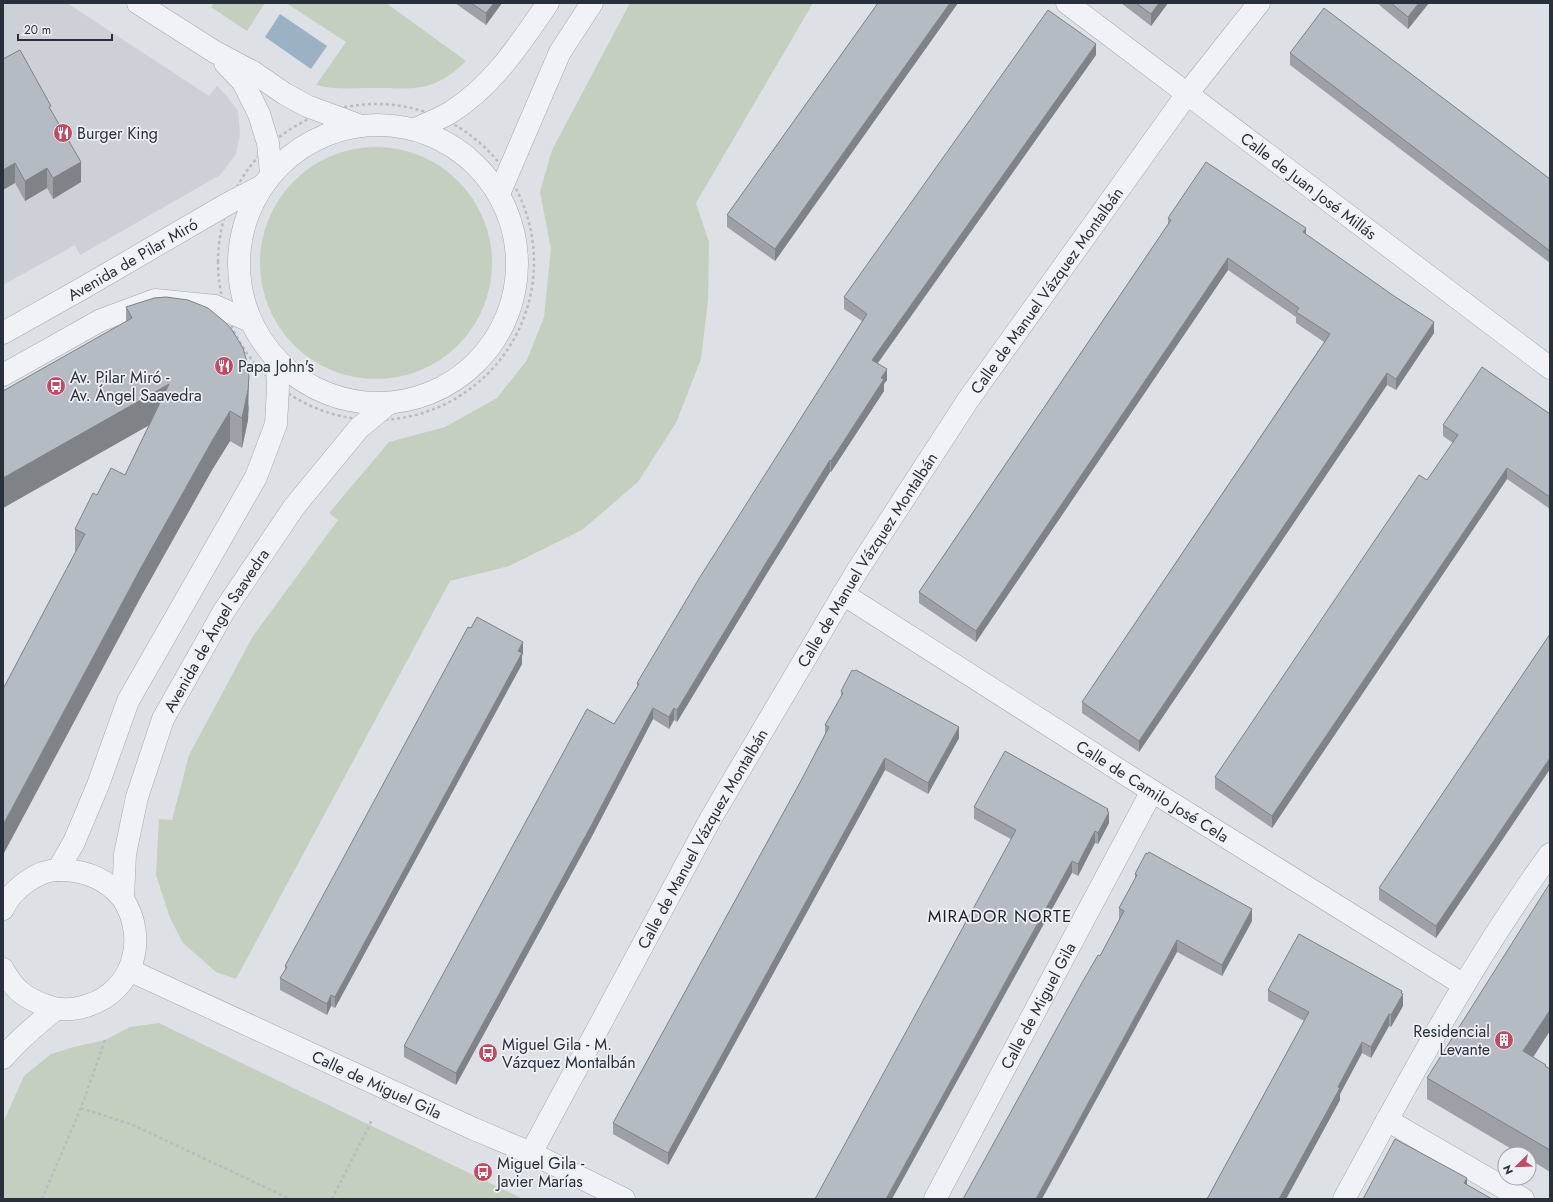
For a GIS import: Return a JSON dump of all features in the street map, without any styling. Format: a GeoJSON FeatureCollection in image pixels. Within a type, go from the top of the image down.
{"type":"FeatureCollection","features":[{"type":"Feature","properties":{"kind":"street"},"geometry":{"type":"LineString","coordinates":[[138,3],[215,52],[253,72],[285,94],[307,106],[361,126]]}},
{"type":"Feature","properties":{"kind":"street"},"geometry":{"type":"LineString","coordinates":[[416,129],[451,112],[483,88],[522,41],[548,3]]}},
{"type":"Feature","properties":{"kind":"street"},"geometry":{"type":"LineString","coordinates":[[504,185],[449,143],[416,129],[388,124],[361,126],[330,133],[308,143],[289,156],[266,180],[244,225],[239,268],[250,321],[262,342],[277,362],[297,378],[319,390],[353,401],[389,403],[428,394],[463,375],[491,346],[509,311],[518,272],[514,232],[504,185],[560,52],[592,3]]}},
{"type":"Feature","properties":{"kind":"street","name":"Calle de Juan José Millás"},"geometry":{"type":"LineString","coordinates":[[1067,3],[1550,368]]}},
{"type":"Feature","properties":{"kind":"street","name":"Calle de Manuel Vázquez Montalbán"},"geometry":{"type":"LineString","coordinates":[[531,1153],[711,818],[843,594],[968,400],[1187,94],[1259,3]]}},
{"type":"Feature","properties":{"kind":"street"},"geometry":{"type":"LineString","coordinates":[[215,52],[243,82],[259,114],[268,143],[266,180]]}},
{"type":"Feature","properties":{"kind":"street","name":"Avenida de Pilar Miró"},"geometry":{"type":"LineString","coordinates":[[3,333],[83,288],[266,180]]}},
{"type":"Feature","properties":{"kind":"street"},"geometry":{"type":"LineString","coordinates":[[3,375],[101,320],[155,300],[215,306],[250,321]]}},
{"type":"Feature","properties":{"kind":"street"},"geometry":{"type":"LineString","coordinates":[[58,870],[74,842],[98,785],[128,701],[256,477],[276,424],[278,388],[277,362]]}},
{"type":"Feature","properties":{"kind":"street","name":"Avenida de Ángel Saavedra"},"geometry":{"type":"LineString","coordinates":[[123,898],[125,854],[137,797],[163,719],[224,611],[294,507],[359,428],[389,403]]}},
{"type":"Feature","properties":{"kind":"street","name":"Calle de Camilo José Cela"},"geometry":{"type":"LineString","coordinates":[[843,594],[1152,791],[1464,985]]}},
{"type":"Feature","properties":{"kind":"street","name":"Calle de Miguel Gila"},"geometry":{"type":"LineString","coordinates":[[935,1199],[1152,791]]}},
{"type":"Feature","properties":{"kind":"street"},"geometry":{"type":"LineString","coordinates":[[1344,1199],[1464,985],[1530,881],[1550,854]]}},
{"type":"Feature","properties":{"kind":"street"},"geometry":{"type":"LineString","coordinates":[[3,969],[10,983],[31,1000],[56,1009],[78,1009],[99,1002],[117,988],[129,970],[136,946],[133,921],[123,898],[105,881],[82,871],[58,870],[37,875],[19,888],[4,906]]}},
{"type":"Feature","properties":{"kind":"street","name":"Calle de Miguel Gila"},"geometry":{"type":"LineString","coordinates":[[129,970],[474,1129],[531,1153],[624,1199]]}},
{"type":"Feature","properties":{"kind":"street"},"geometry":{"type":"LineString","coordinates":[[3,1058],[31,1029],[56,1009]]}},
{"type":"Feature","properties":{"kind":"street"},"geometry":{"type":"LineString","coordinates":[[1387,1120],[1523,1199]]}},
{"type":"Feature","properties":{"kind":"path"},"geometry":{"type":"LineString","coordinates":[[378,103],[415,108],[439,118],[448,121],[478,141],[504,168],[504,185],[522,200],[533,245],[532,291],[521,327],[495,368],[467,393],[434,410],[398,420],[368,421],[340,417],[315,409],[278,388],[264,375],[244,350],[225,310],[218,278],[218,242],[229,203],[239,181],[255,158],[268,143],[294,126],[323,111],[339,107],[378,103]]}},
{"type":"Feature","properties":{"kind":"path"},"geometry":{"type":"LineString","coordinates":[[42,1199],[82,1108],[105,1040]]}},
{"type":"Feature","properties":{"kind":"path"},"geometry":{"type":"LineString","coordinates":[[82,1108],[133,1125],[290,1199]]}},
{"type":"Feature","properties":{"kind":"path"},"geometry":{"type":"LineString","coordinates":[[332,1199],[372,1120]]}},
{"type":"Feature","properties":{"kind":"shaded area"},"geometry":{"type":"Polygon","coordinates":[[[3,3],[67,3],[209,96],[217,86],[238,111],[240,134],[236,154],[220,175],[80,255],[75,245],[3,285],[3,3]]]}},
{"type":"Feature","properties":{"kind":"green space"},"geometry":{"type":"Polygon","coordinates":[[[214,3],[265,3],[247,31],[211,7],[214,3]]]}},
{"type":"Feature","properties":{"kind":"green space"},"geometry":{"type":"Polygon","coordinates":[[[286,3],[386,3],[466,61],[454,72],[443,79],[422,87],[330,88],[316,85],[346,42],[286,3]]]}},
{"type":"Feature","properties":{"kind":"green space"},"geometry":{"type":"Polygon","coordinates":[[[630,3],[813,3],[696,203],[709,242],[708,300],[701,359],[676,423],[638,482],[582,530],[509,566],[450,581],[236,979],[216,972],[183,943],[170,918],[156,875],[159,819],[172,820],[189,755],[253,636],[338,520],[329,513],[389,442],[445,427],[497,398],[527,360],[544,317],[551,249],[540,192],[552,150],[630,3]]]}},
{"type":"Feature","properties":{"kind":"green space"},"geometry":{"type":"Polygon","coordinates":[[[376,147],[410,152],[420,156],[431,161],[458,181],[478,208],[483,219],[487,229],[492,263],[487,297],[483,307],[478,318],[458,345],[431,365],[420,370],[410,374],[376,379],[342,374],[332,370],[321,365],[294,345],[274,318],[269,307],[265,297],[260,263],[265,229],[269,219],[274,208],[294,181],[321,161],[332,156],[342,152],[376,147]]]}},
{"type":"Feature","properties":{"kind":"green space"},"geometry":{"type":"Polygon","coordinates":[[[159,1023],[523,1199],[3,1199],[3,1123],[24,1076],[51,1054],[105,1040],[130,1027],[159,1023]]]}},
{"type":"Feature","properties":{"kind":"water"},"geometry":{"type":"Polygon","coordinates":[[[280,14],[327,46],[311,69],[265,37],[280,14]]]}},
{"type":"Feature","properties":{"kind":"building"},"geometry":{"type":"Polygon","coordinates":[[[471,3],[494,3],[486,13],[471,3]]]}},
{"type":"Feature","properties":{"kind":"building"},"geometry":{"type":"Polygon","coordinates":[[[878,3],[950,3],[775,249],[727,215],[878,3]]]}},
{"type":"Feature","properties":{"kind":"building"},"geometry":{"type":"Polygon","coordinates":[[[1136,3],[1159,3],[1151,14],[1136,3]]]}},
{"type":"Feature","properties":{"kind":"building"},"geometry":{"type":"Polygon","coordinates":[[[1391,3],[1419,3],[1408,17],[1391,3]]]}},
{"type":"Feature","properties":{"kind":"building"},"geometry":{"type":"Polygon","coordinates":[[[1324,8],[1550,179],[1550,251],[1290,53],[1324,8]]]}},
{"type":"Feature","properties":{"kind":"building"},"geometry":{"type":"Polygon","coordinates":[[[1048,10],[1096,44],[872,360],[887,369],[881,378],[884,379],[831,461],[830,460],[677,710],[674,708],[669,717],[653,708],[591,826],[456,1073],[404,1046],[587,709],[614,724],[639,684],[637,683],[700,577],[867,314],[844,297],[1048,10]]]}},
{"type":"Feature","properties":{"kind":"building"},"geometry":{"type":"Polygon","coordinates":[[[20,50],[51,106],[49,107],[81,162],[53,178],[47,168],[25,181],[15,163],[3,170],[3,59],[20,50]]]}},
{"type":"Feature","properties":{"kind":"building"},"geometry":{"type":"Polygon","coordinates":[[[1206,162],[1306,228],[1303,232],[1394,296],[1434,322],[1396,379],[1387,373],[1139,741],[1082,702],[1330,334],[1296,312],[1299,308],[1228,258],[976,631],[919,592],[1171,220],[1168,218],[1206,162]]]}},
{"type":"Feature","properties":{"kind":"building"},"geometry":{"type":"Polygon","coordinates":[[[166,297],[188,300],[208,308],[232,330],[243,348],[249,376],[248,390],[242,418],[230,411],[212,441],[143,564],[3,825],[3,689],[85,534],[75,529],[93,493],[97,495],[111,468],[125,475],[169,384],[3,478],[3,391],[132,318],[126,307],[154,298],[166,297]]]}},
{"type":"Feature","properties":{"kind":"building"},"geometry":{"type":"Polygon","coordinates":[[[1482,367],[1550,414],[1550,497],[1507,468],[1272,816],[1215,777],[1419,475],[1427,480],[1458,435],[1443,425],[1482,367]]]}},
{"type":"Feature","properties":{"kind":"building"},"geometry":{"type":"Polygon","coordinates":[[[477,617],[523,642],[518,651],[522,653],[335,997],[331,995],[327,1004],[280,978],[287,967],[285,966],[468,627],[471,628],[477,617]]]}},
{"type":"Feature","properties":{"kind":"building"},"geometry":{"type":"Polygon","coordinates":[[[1550,634],[1550,758],[1436,926],[1379,888],[1550,634]]]}},
{"type":"Feature","properties":{"kind":"building"},"geometry":{"type":"Polygon","coordinates":[[[852,670],[856,670],[959,727],[928,783],[885,758],[668,1153],[613,1123],[803,777],[829,727],[825,725],[843,693],[841,691],[852,670]]]}},
{"type":"Feature","properties":{"kind":"building"},"geometry":{"type":"Polygon","coordinates":[[[1005,751],[1108,809],[1107,811],[1109,812],[1098,833],[1095,831],[1078,864],[1072,861],[886,1199],[815,1199],[1016,830],[974,807],[1005,751]]]}},
{"type":"Feature","properties":{"kind":"building"},"geometry":{"type":"Polygon","coordinates":[[[1149,852],[1252,909],[1222,965],[1177,940],[1036,1199],[963,1199],[1079,988],[1098,955],[1100,956],[1124,911],[1119,908],[1137,875],[1135,874],[1146,853],[1148,854],[1149,852]]]}},
{"type":"Feature","properties":{"kind":"building","name":"Residencial Levante"},"geometry":{"type":"Polygon","coordinates":[[[1550,883],[1550,1010],[1523,1051],[1550,1069],[1550,1150],[1427,1078],[1550,883]]]}},
{"type":"Feature","properties":{"kind":"building"},"geometry":{"type":"Polygon","coordinates":[[[1299,934],[1402,991],[1401,993],[1403,994],[1391,1015],[1389,1014],[1371,1047],[1362,1042],[1338,1087],[1340,1088],[1279,1199],[1207,1199],[1309,1012],[1268,990],[1299,934]]]}},
{"type":"Feature","properties":{"kind":"building"},"geometry":{"type":"Polygon","coordinates":[[[1395,1139],[1467,1178],[1464,1183],[1492,1199],[1363,1199],[1395,1139]]]}},
{"type":"Feature","properties":{"kind":"place","name":"Burger King"},"geometry":{"type":"Point","coordinates":[63,133]}},
{"type":"Feature","properties":{"kind":"place","name":"Papa John's"},"geometry":{"type":"Point","coordinates":[224,366]}},
{"type":"Feature","properties":{"kind":"place","name":"Av. Pilar Miró - Av. Ángel Saavedra"},"geometry":{"type":"Point","coordinates":[56,386]}},
{"type":"Feature","properties":{"kind":"place","name":"Residencial Levante"},"geometry":{"type":"Point","coordinates":[1504,1040]}},
{"type":"Feature","properties":{"kind":"place","name":"Miguel Gila - M. Vázquez Montalbán"},"geometry":{"type":"Point","coordinates":[488,1053]}},
{"type":"Feature","properties":{"kind":"place","name":"Miguel Gila - Javier Marías"},"geometry":{"type":"Point","coordinates":[483,1172]}},
{"type":"Feature","properties":{"kind":"district","name":"MIRADOR NORTE"},"geometry":{"type":"Point","coordinates":[1000,916]}}]}
